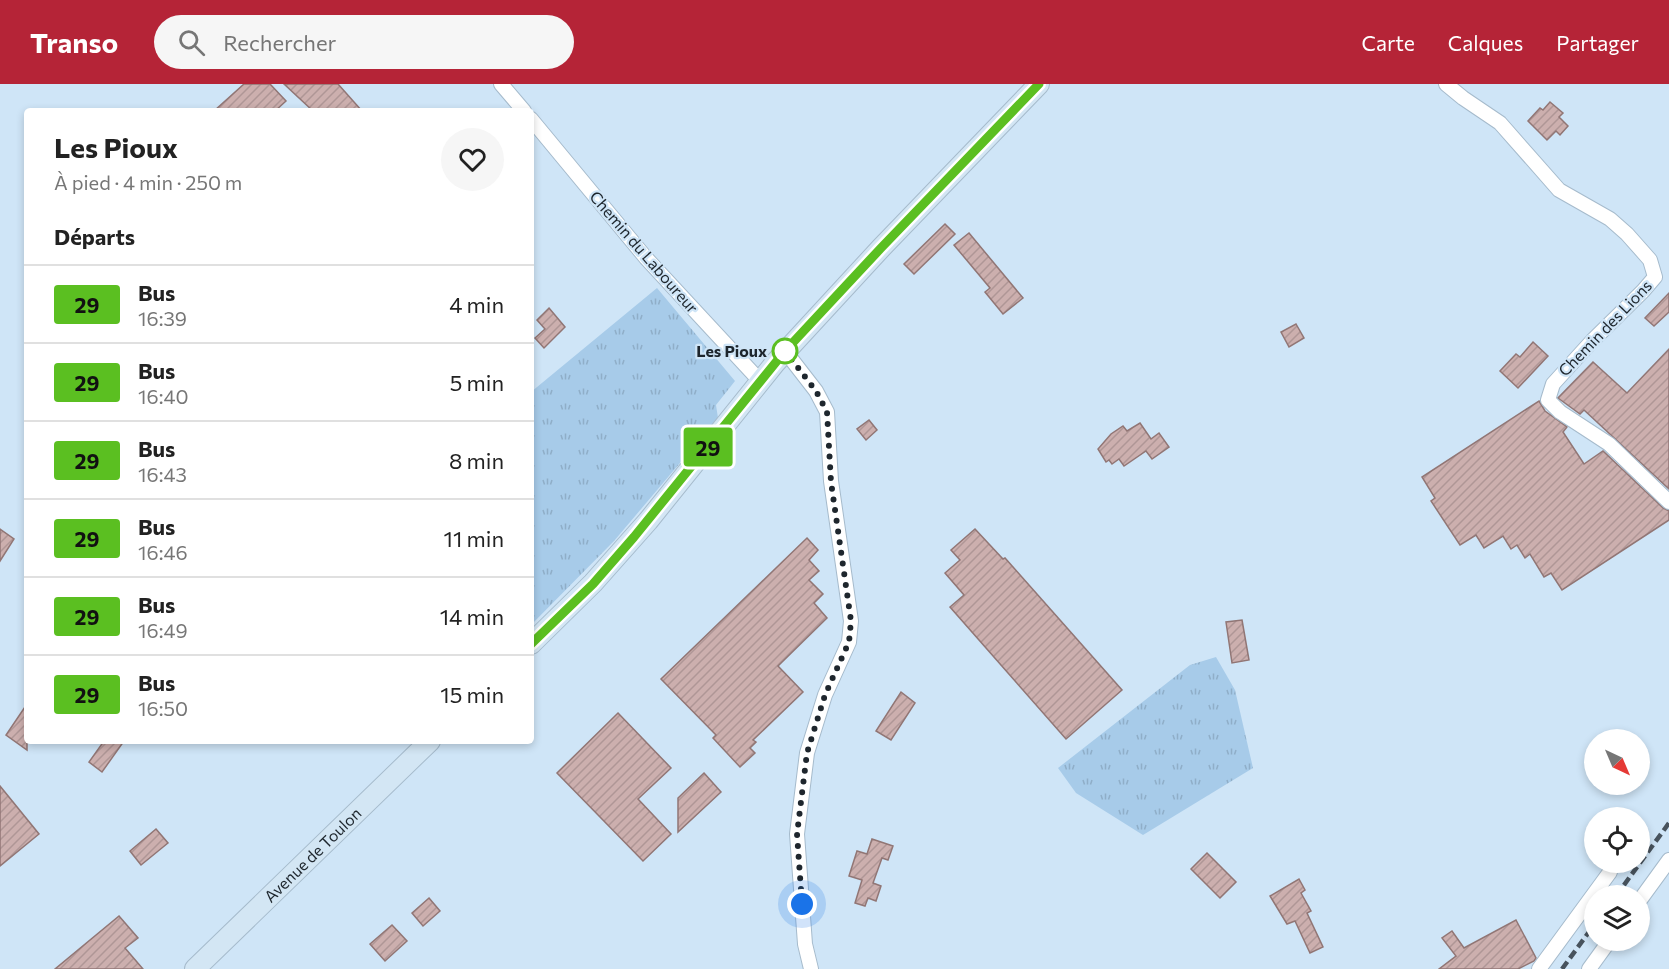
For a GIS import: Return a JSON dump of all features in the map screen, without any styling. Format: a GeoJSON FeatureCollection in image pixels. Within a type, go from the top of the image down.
{"type":"FeatureCollection","features":[{"type":"Feature","properties":{"kind":"main road"},"geometry":{"type":"LineString","coordinates":[[534,641],[593,584],[648,521],[785,351],[1038,84]]}},
{"type":"Feature","properties":{"kind":"main road","name":"Avenue de Toulon"},"geometry":{"type":"LineString","coordinates":[[195,969],[427,744]]}},
{"type":"Feature","properties":{"kind":"street"},"geometry":{"type":"LineString","coordinates":[[501,84],[521,108]]}},
{"type":"Feature","properties":{"kind":"street","name":"Chemin des Lions"},"geometry":{"type":"LineString","coordinates":[[1446,84],[1463,99],[1500,123],[1559,190],[1610,219],[1650,260],[1654,277],[1553,384],[1548,400],[1560,412],[1609,444],[1669,502]]}},
{"type":"Feature","properties":{"kind":"street","name":"Chemin du Laboureur"},"geometry":{"type":"LineString","coordinates":[[534,123],[646,258],[760,381]]}},
{"type":"Feature","properties":{"kind":"street"},"geometry":{"type":"LineString","coordinates":[[785,351],[816,391],[827,412],[831,482],[851,621],[849,642],[825,695],[807,753],[798,822],[802,904],[811,969]]}},
{"type":"Feature","properties":{"kind":"street"},"geometry":{"type":"LineString","coordinates":[[1650,886],[1669,860]]}},
{"type":"Feature","properties":{"kind":"street"},"geometry":{"type":"LineString","coordinates":[[1539,969],[1609,873]]}},
{"type":"Feature","properties":{"kind":"street"},"geometry":{"type":"LineString","coordinates":[[1589,969],[1602,951]]}},
{"type":"Feature","properties":{"kind":"green space"},"geometry":{"type":"Polygon","coordinates":[[[657,288],[735,381],[716,405],[718,418],[614,541],[534,622],[534,390],[657,288]]]}},
{"type":"Feature","properties":{"kind":"green space"},"geometry":{"type":"Polygon","coordinates":[[[1216,657],[1235,690],[1253,768],[1143,835],[1076,793],[1058,768],[1190,665],[1216,657]]]}},
{"type":"Feature","properties":{"kind":"building"},"geometry":{"type":"Polygon","coordinates":[[[244,84],[270,84],[286,101],[278,108],[217,108],[244,84]]]}},
{"type":"Feature","properties":{"kind":"building"},"geometry":{"type":"Polygon","coordinates":[[[284,84],[338,84],[359,108],[310,108],[284,84]]]}},
{"type":"Feature","properties":{"kind":"building"},"geometry":{"type":"Polygon","coordinates":[[[1550,102],[1563,113],[1559,117],[1568,126],[1560,135],[1556,131],[1547,140],[1528,121],[1540,108],[1543,110],[1550,102]]]}},
{"type":"Feature","properties":{"kind":"building"},"geometry":{"type":"Polygon","coordinates":[[[945,224],[955,234],[914,274],[904,264],[945,224]]]}},
{"type":"Feature","properties":{"kind":"building"},"geometry":{"type":"Polygon","coordinates":[[[969,233],[1023,298],[1003,314],[985,292],[990,288],[954,245],[969,233]]]}},
{"type":"Feature","properties":{"kind":"building"},"geometry":{"type":"Polygon","coordinates":[[[1669,293],[1669,312],[1654,326],[1645,318],[1669,293]]]}},
{"type":"Feature","properties":{"kind":"building"},"geometry":{"type":"Polygon","coordinates":[[[549,308],[565,327],[544,348],[535,338],[545,329],[537,320],[549,308]]]}},
{"type":"Feature","properties":{"kind":"building"},"geometry":{"type":"Polygon","coordinates":[[[1296,324],[1304,338],[1289,347],[1281,332],[1296,324]]]}},
{"type":"Feature","properties":{"kind":"building"},"geometry":{"type":"Polygon","coordinates":[[[1533,342],[1548,356],[1518,388],[1500,371],[1516,354],[1520,357],[1533,342]]]}},
{"type":"Feature","properties":{"kind":"building"},"geometry":{"type":"Polygon","coordinates":[[[1669,349],[1669,489],[1584,410],[1580,414],[1558,398],[1593,362],[1627,393],[1669,349]]]}},
{"type":"Feature","properties":{"kind":"building"},"geometry":{"type":"Polygon","coordinates":[[[1539,401],[1545,411],[1567,427],[1563,432],[1584,464],[1603,451],[1663,508],[1669,511],[1669,520],[1562,590],[1551,573],[1544,577],[1530,554],[1525,558],[1517,545],[1511,549],[1503,536],[1484,548],[1476,535],[1460,545],[1431,501],[1435,498],[1422,477],[1539,401]]]}},
{"type":"Feature","properties":{"kind":"building"},"geometry":{"type":"Polygon","coordinates":[[[869,420],[877,430],[866,440],[857,429],[869,420]]]}},
{"type":"Feature","properties":{"kind":"building"},"geometry":{"type":"Polygon","coordinates":[[[1140,423],[1151,439],[1159,433],[1169,447],[1152,459],[1146,451],[1124,466],[1119,459],[1112,464],[1109,460],[1106,462],[1098,449],[1111,434],[1123,426],[1127,431],[1140,423]]]}},
{"type":"Feature","properties":{"kind":"building"},"geometry":{"type":"Polygon","coordinates":[[[0,529],[14,539],[0,561],[0,529]]]}},
{"type":"Feature","properties":{"kind":"building"},"geometry":{"type":"Polygon","coordinates":[[[975,529],[1003,559],[1005,558],[1122,690],[1066,739],[950,607],[964,595],[945,573],[960,560],[951,550],[975,529]]]}},
{"type":"Feature","properties":{"kind":"building"},"geometry":{"type":"Polygon","coordinates":[[[807,538],[818,550],[809,560],[819,571],[809,580],[823,594],[814,603],[827,618],[778,666],[803,692],[753,740],[756,742],[750,748],[755,753],[740,767],[713,738],[716,735],[661,679],[807,538]]]}},
{"type":"Feature","properties":{"kind":"building"},"geometry":{"type":"Polygon","coordinates":[[[1242,620],[1249,660],[1232,663],[1226,622],[1242,620]]]}},
{"type":"Feature","properties":{"kind":"building"},"geometry":{"type":"Polygon","coordinates":[[[901,692],[915,703],[891,740],[876,731],[901,692]]]}},
{"type":"Feature","properties":{"kind":"building"},"geometry":{"type":"Polygon","coordinates":[[[24,708],[24,744],[27,744],[27,750],[6,735],[24,708]]]}},
{"type":"Feature","properties":{"kind":"building"},"geometry":{"type":"Polygon","coordinates":[[[618,713],[671,768],[638,799],[671,834],[643,861],[557,773],[618,713]]]}},
{"type":"Feature","properties":{"kind":"building"},"geometry":{"type":"Polygon","coordinates":[[[102,744],[122,744],[102,772],[89,762],[102,744]]]}},
{"type":"Feature","properties":{"kind":"building"},"geometry":{"type":"Polygon","coordinates":[[[704,773],[721,792],[678,832],[678,798],[704,773]]]}},
{"type":"Feature","properties":{"kind":"building"},"geometry":{"type":"Polygon","coordinates":[[[0,786],[39,834],[0,866],[0,786]]]}},
{"type":"Feature","properties":{"kind":"building"},"geometry":{"type":"Polygon","coordinates":[[[156,829],[168,843],[141,865],[130,851],[156,829]]]}},
{"type":"Feature","properties":{"kind":"building"},"geometry":{"type":"Polygon","coordinates":[[[872,839],[893,846],[888,860],[882,858],[873,883],[881,886],[876,901],[868,898],[865,906],[855,903],[862,880],[849,876],[857,851],[867,854],[872,839]]]}},
{"type":"Feature","properties":{"kind":"building"},"geometry":{"type":"Polygon","coordinates":[[[1207,853],[1236,882],[1220,898],[1191,869],[1207,853]]]}},
{"type":"Feature","properties":{"kind":"building"},"geometry":{"type":"Polygon","coordinates":[[[1299,879],[1305,890],[1301,893],[1311,911],[1307,913],[1323,947],[1310,953],[1295,921],[1287,924],[1270,896],[1299,879]]]}},
{"type":"Feature","properties":{"kind":"building"},"geometry":{"type":"Polygon","coordinates":[[[429,898],[440,911],[423,926],[412,913],[429,898]]]}},
{"type":"Feature","properties":{"kind":"building"},"geometry":{"type":"Polygon","coordinates":[[[119,916],[138,938],[125,948],[143,969],[55,969],[119,916]]]}},
{"type":"Feature","properties":{"kind":"building"},"geometry":{"type":"Polygon","coordinates":[[[1516,920],[1536,958],[1534,961],[1518,969],[1439,969],[1456,956],[1442,938],[1452,931],[1464,948],[1516,920]]]}},
{"type":"Feature","properties":{"kind":"building"},"geometry":{"type":"Polygon","coordinates":[[[392,925],[407,941],[385,961],[370,944],[392,925]]]}},
{"type":"Feature","properties":{"kind":"railway"},"geometry":{"type":"LineString","coordinates":[[1624,885],[1669,823]]}},
{"type":"Feature","properties":{"kind":"railway"},"geometry":{"type":"LineString","coordinates":[[1562,969],[1584,939]]}},
{"type":"Feature","properties":{"kind":"bus line","name":"29"},"geometry":{"type":"LineString","coordinates":[[534,641],[593,584],[648,521],[785,351],[1039,84]]}},
{"type":"Feature","properties":{"kind":"place","name":"Les Pioux"},"geometry":{"type":"Point","coordinates":[785,351]}},
{"type":"Feature","properties":{"kind":"route"},"geometry":{"type":"LineString","coordinates":[[785,351],[816,391],[827,412],[831,482],[851,621],[849,642],[825,695],[807,753],[797,834],[802,904]]}}]}
